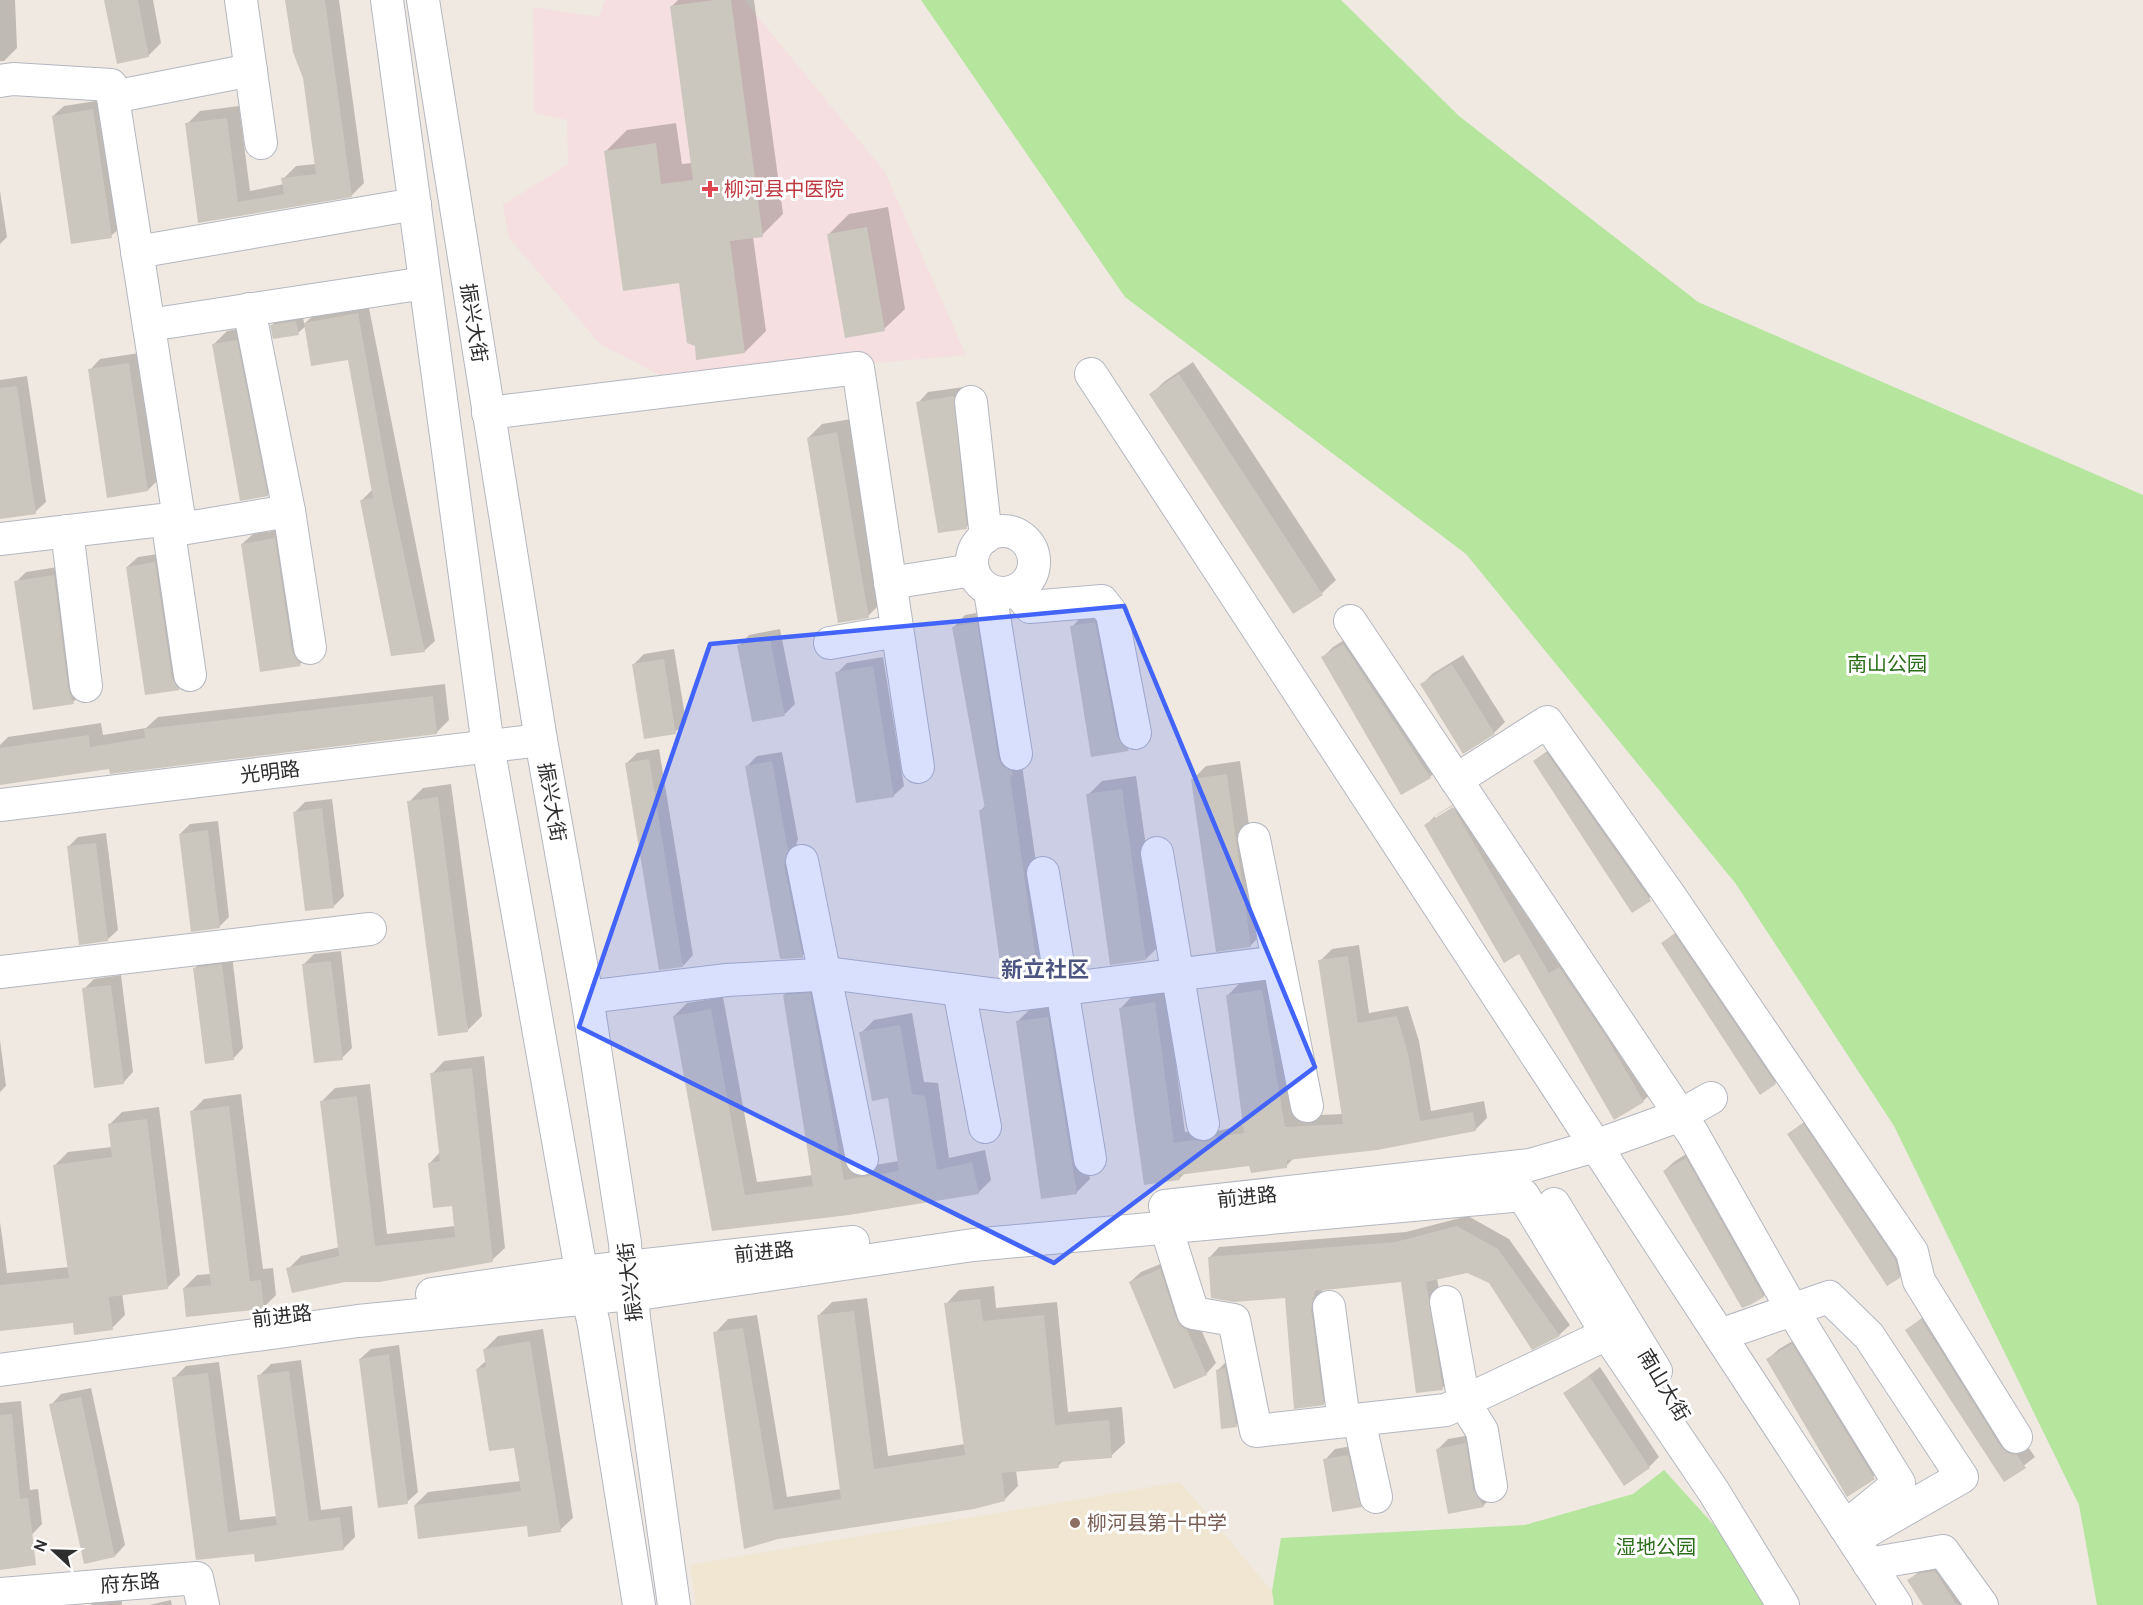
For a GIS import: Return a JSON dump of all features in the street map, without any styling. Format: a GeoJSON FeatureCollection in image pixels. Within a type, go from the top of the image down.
{"type":"FeatureCollection","features":[{"type":"Feature","properties":{"kind":"street"},"geometry":{"type":"LineString","coordinates":[[241,0],[261,142]]}},
{"type":"Feature","properties":{"kind":"street","name":"振兴大街"},"geometry":{"type":"LineString","coordinates":[[387,0],[488,746],[585,1285],[639,1605]]}},
{"type":"Feature","properties":{"kind":"street","name":"振兴大街"},"geometry":{"type":"LineString","coordinates":[[423,0],[540,740],[587,997],[625,1243],[674,1605]]}},
{"type":"Feature","properties":{"kind":"street"},"geometry":{"type":"LineString","coordinates":[[113,96],[251,70]]}},
{"type":"Feature","properties":{"kind":"street"},"geometry":{"type":"LineString","coordinates":[[0,81],[111,85],[149,324],[190,675]]}},
{"type":"Feature","properties":{"kind":"street"},"geometry":{"type":"LineString","coordinates":[[137,252],[415,204]]}},
{"type":"Feature","properties":{"kind":"street"},"geometry":{"type":"LineString","coordinates":[[149,324],[425,283]]}},
{"type":"Feature","properties":{"kind":"street"},"geometry":{"type":"LineString","coordinates":[[249,309],[289,511],[310,648]]}},
{"type":"Feature","properties":{"kind":"street"},"geometry":{"type":"LineString","coordinates":[[488,413],[858,368],[918,767]]}},
{"type":"Feature","properties":{"kind":"street"},"geometry":{"type":"LineString","coordinates":[[1091,374],[1896,1605]]}},
{"type":"Feature","properties":{"kind":"street"},"geometry":{"type":"LineString","coordinates":[[971,402],[986,537]]}},
{"type":"Feature","properties":{"kind":"street"},"geometry":{"type":"LineString","coordinates":[[173,518],[181,529],[289,511]]}},
{"type":"Feature","properties":{"kind":"street"},"geometry":{"type":"LineString","coordinates":[[0,539],[173,518]]}},
{"type":"Feature","properties":{"kind":"street"},"geometry":{"type":"LineString","coordinates":[[67,531],[86,686]]}},
{"type":"Feature","properties":{"kind":"street"},"geometry":{"type":"LineString","coordinates":[[890,583],[994,583],[1024,585],[1033,571],[1034,563],[1029,547],[1018,535],[1010,532],[994,533],[977,545],[973,557],[994,583],[1030,607],[1102,601],[1112,614],[1135,733]]}},
{"type":"Feature","properties":{"kind":"street"},"geometry":{"type":"LineString","coordinates":[[994,583],[1016,754]]}},
{"type":"Feature","properties":{"kind":"street"},"geometry":{"type":"LineString","coordinates":[[1350,621],[1681,1115],[1793,1311],[1899,1483],[1856,1544]]}},
{"type":"Feature","properties":{"kind":"street"},"geometry":{"type":"LineString","coordinates":[[830,643],[897,631]]}},
{"type":"Feature","properties":{"kind":"street"},"geometry":{"type":"LineString","coordinates":[[1456,780],[1548,722],[1668,893],[1912,1252],[1919,1281],[2016,1437]]}},
{"type":"Feature","properties":{"kind":"street","name":"光明路"},"geometry":{"type":"LineString","coordinates":[[0,805],[540,740]]}},
{"type":"Feature","properties":{"kind":"street"},"geometry":{"type":"LineString","coordinates":[[1254,839],[1307,1106]]}},
{"type":"Feature","properties":{"kind":"street"},"geometry":{"type":"LineString","coordinates":[[1157,853],[1203,1124]]}},
{"type":"Feature","properties":{"kind":"street"},"geometry":{"type":"LineString","coordinates":[[802,861],[862,1160]]}},
{"type":"Feature","properties":{"kind":"street"},"geometry":{"type":"LineString","coordinates":[[1043,873],[1090,1160]]}},
{"type":"Feature","properties":{"kind":"street"},"geometry":{"type":"LineString","coordinates":[[0,972],[370,929]]}},
{"type":"Feature","properties":{"kind":"street"},"geometry":{"type":"LineString","coordinates":[[587,997],[727,980],[825,975],[1007,996],[1278,962]]}},
{"type":"Feature","properties":{"kind":"street"},"geometry":{"type":"LineString","coordinates":[[959,990],[985,1127]]}},
{"type":"Feature","properties":{"kind":"street","name":"前进路"},"geometry":{"type":"LineString","coordinates":[[629,1281],[1530,1165],[1595,1146],[1681,1115],[1710,1098]]}},
{"type":"Feature","properties":{"kind":"street","name":"南山大街"},"geometry":{"type":"LineString","coordinates":[[1530,1165],[1799,1605]]}},
{"type":"Feature","properties":{"kind":"street","name":"前进路"},"geometry":{"type":"LineString","coordinates":[[0,1352],[352,1306],[629,1281],[973,1245],[1523,1195]]}},
{"type":"Feature","properties":{"kind":"street","name":"南山大街"},"geometry":{"type":"LineString","coordinates":[[1523,1195],[1607,1334],[1714,1492],[1783,1605]]}},
{"type":"Feature","properties":{"kind":"street"},"geometry":{"type":"LineString","coordinates":[[1167,1227],[1193,1313],[1234,1320],[1256,1431],[1446,1410],[1607,1334]]}},
{"type":"Feature","properties":{"kind":"street","name":"前进路"},"geometry":{"type":"LineString","coordinates":[[0,1370],[358,1321],[585,1285]]}},
{"type":"Feature","properties":{"kind":"street"},"geometry":{"type":"LineString","coordinates":[[1720,1335],[1829,1297],[1869,1336],[1962,1477],[1856,1544]]}},
{"type":"Feature","properties":{"kind":"street"},"geometry":{"type":"LineString","coordinates":[[1446,1302],[1464,1402],[1482,1431],[1491,1486]]}},
{"type":"Feature","properties":{"kind":"street"},"geometry":{"type":"LineString","coordinates":[[1329,1307],[1352,1421],[1376,1497]]}},
{"type":"Feature","properties":{"kind":"street"},"geometry":{"type":"LineString","coordinates":[[1856,1544],[1943,1551],[1982,1605]]}},
{"type":"Feature","properties":{"kind":"street","name":"府东路"},"geometry":{"type":"LineString","coordinates":[[0,1594],[197,1578],[203,1605]]}},
{"type":"Feature","properties":{"kind":"highlighted area"},"geometry":{"type":"Polygon","coordinates":[[[1124,606],[1315,1067],[1054,1263],[579,1027],[710,644],[1124,606]]]}},
{"type":"Feature","properties":{"kind":"shaded area","name":"柳河县中医院"},"geometry":{"type":"Polygon","coordinates":[[[605,0],[744,0],[885,172],[966,355],[672,381],[601,345],[509,238],[503,205],[568,164],[567,120],[534,113],[533,7],[599,17],[605,0]]]}},
{"type":"Feature","properties":{"kind":"shaded area","name":"柳河县第十中学"},"geometry":{"type":"Polygon","coordinates":[[[1180,1482],[1272,1591],[1274,1605],[696,1605],[690,1565],[1180,1482]]]}},
{"type":"Feature","properties":{"kind":"green space","name":"南山公园"},"geometry":{"type":"Polygon","coordinates":[[[921,0],[1341,0],[1459,116],[1698,302],[2143,495],[2143,1605],[2097,1605],[2079,1505],[1894,1126],[1736,884],[1466,554],[1125,297],[921,0]]]}},
{"type":"Feature","properties":{"kind":"green space","name":"湿地公园"},"geometry":{"type":"Polygon","coordinates":[[[1664,1470],[1733,1546],[1766,1605],[1274,1605],[1272,1591],[1281,1538],[1525,1525],[1633,1494],[1664,1470]]]}},
{"type":"Feature","properties":{"kind":"building"},"geometry":{"type":"Polygon","coordinates":[[[104,0],[138,0],[149,57],[117,64],[104,0]]]}},
{"type":"Feature","properties":{"kind":"building"},"geometry":{"type":"Polygon","coordinates":[[[285,0],[325,0],[352,197],[198,223],[185,123],[227,118],[238,202],[284,194],[281,178],[316,174],[303,78],[293,52],[285,0]]]}},
{"type":"Feature","properties":{"kind":"building"},"geometry":{"type":"Polygon","coordinates":[[[731,0],[763,237],[730,241],[745,353],[696,360],[695,346],[687,343],[679,283],[623,291],[604,151],[656,143],[661,184],[693,180],[670,6],[731,0]]]}},
{"type":"Feature","properties":{"kind":"building"},"geometry":{"type":"Polygon","coordinates":[[[93,109],[112,238],[71,244],[52,116],[93,109]]]}},
{"type":"Feature","properties":{"kind":"building"},"geometry":{"type":"Polygon","coordinates":[[[867,227],[885,331],[845,338],[827,234],[867,227]]]}},
{"type":"Feature","properties":{"kind":"building"},"geometry":{"type":"Polygon","coordinates":[[[358,313],[391,494],[425,652],[391,656],[360,500],[373,498],[348,360],[311,366],[304,323],[358,313]]]}},
{"type":"Feature","properties":{"kind":"building"},"geometry":{"type":"Polygon","coordinates":[[[296,321],[299,335],[273,339],[270,325],[296,321]]]}},
{"type":"Feature","properties":{"kind":"building"},"geometry":{"type":"Polygon","coordinates":[[[237,340],[268,496],[240,501],[212,344],[237,340]]]}},
{"type":"Feature","properties":{"kind":"building"},"geometry":{"type":"Polygon","coordinates":[[[129,363],[148,491],[107,498],[88,369],[129,363]]]}},
{"type":"Feature","properties":{"kind":"building"},"geometry":{"type":"Polygon","coordinates":[[[1179,374],[1323,595],[1293,614],[1149,394],[1179,374]]]}},
{"type":"Feature","properties":{"kind":"building"},"geometry":{"type":"Polygon","coordinates":[[[17,386],[36,514],[0,519],[0,388],[17,386]]]}},
{"type":"Feature","properties":{"kind":"building"},"geometry":{"type":"Polygon","coordinates":[[[954,396],[967,529],[938,533],[916,402],[954,396]]]}},
{"type":"Feature","properties":{"kind":"building"},"geometry":{"type":"Polygon","coordinates":[[[837,432],[869,618],[838,623],[807,438],[837,432]]]}},
{"type":"Feature","properties":{"kind":"building"},"geometry":{"type":"Polygon","coordinates":[[[275,538],[292,651],[301,666],[260,672],[241,544],[275,538]]]}},
{"type":"Feature","properties":{"kind":"building"},"geometry":{"type":"Polygon","coordinates":[[[155,562],[172,678],[180,690],[145,695],[126,567],[155,562]]]}},
{"type":"Feature","properties":{"kind":"building"},"geometry":{"type":"Polygon","coordinates":[[[54,575],[68,688],[74,704],[33,710],[14,581],[54,575]]]}},
{"type":"Feature","properties":{"kind":"building"},"geometry":{"type":"Polygon","coordinates":[[[977,622],[998,757],[1002,766],[1012,771],[1013,776],[1010,777],[1038,974],[1002,977],[979,810],[985,809],[952,627],[977,622]]]}},
{"type":"Feature","properties":{"kind":"building"},"geometry":{"type":"Polygon","coordinates":[[[1095,622],[1117,736],[1129,751],[1091,757],[1070,626],[1095,622]]]}},
{"type":"Feature","properties":{"kind":"building"},"geometry":{"type":"Polygon","coordinates":[[[770,639],[785,716],[752,722],[737,645],[770,639]]]}},
{"type":"Feature","properties":{"kind":"building"},"geometry":{"type":"Polygon","coordinates":[[[1343,644],[1431,778],[1401,795],[1321,657],[1343,644]]]}},
{"type":"Feature","properties":{"kind":"building"},"geometry":{"type":"Polygon","coordinates":[[[664,659],[676,734],[644,739],[632,664],[664,659]]]}},
{"type":"Feature","properties":{"kind":"building"},"geometry":{"type":"Polygon","coordinates":[[[1452,664],[1495,734],[1463,754],[1420,684],[1452,664]]]}},
{"type":"Feature","properties":{"kind":"building"},"geometry":{"type":"Polygon","coordinates":[[[873,666],[894,797],[856,803],[835,672],[873,666]]]}},
{"type":"Feature","properties":{"kind":"building"},"geometry":{"type":"Polygon","coordinates":[[[433,696],[437,734],[110,774],[109,769],[0,785],[0,748],[89,735],[90,747],[145,738],[144,729],[433,696]]]}},
{"type":"Feature","properties":{"kind":"building"},"geometry":{"type":"Polygon","coordinates":[[[1546,752],[1651,901],[1632,913],[1533,761],[1546,752]]]}},
{"type":"Feature","properties":{"kind":"building"},"geometry":{"type":"Polygon","coordinates":[[[649,759],[683,967],[659,970],[625,763],[649,759]]]}},
{"type":"Feature","properties":{"kind":"building"},"geometry":{"type":"Polygon","coordinates":[[[772,761],[788,851],[784,865],[803,958],[780,959],[745,766],[772,761]]]}},
{"type":"Feature","properties":{"kind":"building"},"geometry":{"type":"Polygon","coordinates":[[[1227,774],[1251,947],[1216,952],[1191,779],[1227,774]]]}},
{"type":"Feature","properties":{"kind":"building"},"geometry":{"type":"Polygon","coordinates":[[[1122,789],[1146,960],[1110,965],[1086,794],[1122,789]]]}},
{"type":"Feature","properties":{"kind":"building"},"geometry":{"type":"Polygon","coordinates":[[[438,797],[468,1032],[438,1036],[407,801],[438,797]]]}},
{"type":"Feature","properties":{"kind":"building"},"geometry":{"type":"Polygon","coordinates":[[[1453,807],[1549,973],[1559,967],[1607,1038],[1644,1102],[1614,1120],[1519,954],[1504,963],[1424,825],[1453,807]]]}},
{"type":"Feature","properties":{"kind":"building"},"geometry":{"type":"Polygon","coordinates":[[[322,808],[334,908],[305,911],[293,812],[322,808]]]}},
{"type":"Feature","properties":{"kind":"building"},"geometry":{"type":"Polygon","coordinates":[[[208,830],[220,928],[191,932],[179,834],[208,830]]]}},
{"type":"Feature","properties":{"kind":"building"},"geometry":{"type":"Polygon","coordinates":[[[96,843],[108,941],[79,945],[67,846],[96,843]]]}},
{"type":"Feature","properties":{"kind":"building"},"geometry":{"type":"Polygon","coordinates":[[[1674,934],[1776,1084],[1760,1095],[1661,943],[1674,934]]]}},
{"type":"Feature","properties":{"kind":"building"},"geometry":{"type":"Polygon","coordinates":[[[1348,956],[1358,1023],[1397,1016],[1408,1053],[1420,1121],[1473,1112],[1476,1131],[1377,1150],[1287,1160],[1287,1168],[1251,1173],[1249,1166],[1178,1175],[1180,1180],[1144,1185],[1119,1008],[1155,1002],[1174,1143],[1195,1140],[1205,1142],[1215,1137],[1244,1133],[1226,995],[1262,990],[1285,1127],[1343,1124],[1318,960],[1348,956]]]}},
{"type":"Feature","properties":{"kind":"building"},"geometry":{"type":"Polygon","coordinates":[[[331,961],[343,1060],[314,1063],[302,964],[331,961]]]}},
{"type":"Feature","properties":{"kind":"building"},"geometry":{"type":"Polygon","coordinates":[[[222,964],[234,1060],[205,1064],[193,968],[222,964]]]}},
{"type":"Feature","properties":{"kind":"building"},"geometry":{"type":"Polygon","coordinates":[[[111,985],[124,1084],[94,1088],[82,988],[111,985]]]}},
{"type":"Feature","properties":{"kind":"building"},"geometry":{"type":"Polygon","coordinates":[[[810,993],[844,1180],[899,1171],[888,1098],[872,1101],[859,1032],[900,1025],[912,1094],[925,1096],[937,1170],[972,1162],[979,1194],[849,1215],[712,1231],[673,1016],[711,1009],[745,1195],[813,1186],[783,995],[810,993]]]}},
{"type":"Feature","properties":{"kind":"building"},"geometry":{"type":"Polygon","coordinates":[[[1048,1017],[1077,1194],[1041,1199],[1016,1021],[1048,1017]]]}},
{"type":"Feature","properties":{"kind":"building"},"geometry":{"type":"Polygon","coordinates":[[[472,1068],[493,1262],[379,1282],[345,1282],[292,1293],[286,1268],[339,1256],[320,1101],[357,1096],[375,1246],[455,1237],[452,1206],[433,1208],[428,1163],[440,1161],[430,1073],[472,1068]]]}},
{"type":"Feature","properties":{"kind":"building"},"geometry":{"type":"Polygon","coordinates":[[[229,1106],[250,1281],[261,1280],[264,1309],[186,1317],[183,1288],[211,1285],[190,1111],[229,1106]]]}},
{"type":"Feature","properties":{"kind":"building"},"geometry":{"type":"Polygon","coordinates":[[[147,1119],[168,1289],[109,1297],[113,1330],[74,1335],[73,1323],[0,1331],[0,1285],[69,1278],[53,1165],[112,1157],[108,1124],[147,1119]]]}},
{"type":"Feature","properties":{"kind":"building"},"geometry":{"type":"Polygon","coordinates":[[[1803,1123],[1895,1259],[1900,1278],[1887,1286],[1787,1134],[1803,1123]]]}},
{"type":"Feature","properties":{"kind":"building"},"geometry":{"type":"Polygon","coordinates":[[[1686,1158],[1764,1297],[1750,1305],[1742,1308],[1663,1171],[1686,1158]]]}},
{"type":"Feature","properties":{"kind":"building"},"geometry":{"type":"Polygon","coordinates":[[[1457,1226],[1498,1249],[1560,1336],[1532,1350],[1489,1283],[1467,1273],[1426,1282],[1443,1390],[1416,1393],[1401,1282],[1315,1291],[1311,1309],[1324,1405],[1294,1409],[1285,1298],[1234,1302],[1211,1298],[1208,1257],[1395,1242],[1457,1226]]]}},
{"type":"Feature","properties":{"kind":"building"},"geometry":{"type":"Polygon","coordinates":[[[1160,1269],[1176,1318],[1187,1330],[1207,1375],[1174,1389],[1129,1282],[1160,1269]]]}},
{"type":"Feature","properties":{"kind":"building"},"geometry":{"type":"Polygon","coordinates":[[[980,1299],[983,1321],[1044,1315],[1055,1425],[1109,1420],[1112,1458],[1058,1462],[1059,1468],[1002,1473],[1005,1501],[974,1509],[778,1539],[744,1549],[713,1332],[743,1328],[774,1510],[841,1499],[817,1315],[854,1311],[874,1469],[965,1455],[944,1303],[980,1299]]]}},
{"type":"Feature","properties":{"kind":"building"},"geometry":{"type":"Polygon","coordinates":[[[1921,1319],[2001,1447],[2008,1453],[2017,1455],[2026,1468],[2004,1482],[1905,1330],[1921,1319]]]}},
{"type":"Feature","properties":{"kind":"building"},"geometry":{"type":"Polygon","coordinates":[[[530,1341],[561,1532],[528,1537],[527,1526],[418,1539],[414,1505],[521,1491],[514,1448],[489,1451],[476,1369],[486,1367],[483,1349],[530,1341]]]}},
{"type":"Feature","properties":{"kind":"building"},"geometry":{"type":"Polygon","coordinates":[[[1792,1344],[1875,1479],[1847,1497],[1766,1359],[1792,1344]]]}},
{"type":"Feature","properties":{"kind":"building"},"geometry":{"type":"Polygon","coordinates":[[[389,1354],[408,1504],[378,1508],[359,1359],[389,1354]]]}},
{"type":"Feature","properties":{"kind":"building"},"geometry":{"type":"Polygon","coordinates":[[[1225,1368],[1237,1427],[1221,1429],[1216,1370],[1225,1368]]]}},
{"type":"Feature","properties":{"kind":"building"},"geometry":{"type":"Polygon","coordinates":[[[289,1371],[309,1521],[340,1517],[344,1550],[255,1562],[254,1554],[196,1560],[172,1377],[208,1373],[228,1532],[277,1525],[257,1375],[289,1371]]]}},
{"type":"Feature","properties":{"kind":"building"},"geometry":{"type":"Polygon","coordinates":[[[1589,1376],[1650,1468],[1624,1486],[1563,1393],[1589,1376]]]}},
{"type":"Feature","properties":{"kind":"building"},"geometry":{"type":"Polygon","coordinates":[[[81,1397],[115,1557],[84,1564],[49,1404],[81,1397]]]}},
{"type":"Feature","properties":{"kind":"building"},"geometry":{"type":"Polygon","coordinates":[[[12,1414],[20,1499],[28,1498],[36,1565],[0,1570],[0,1415],[12,1414]]]}},
{"type":"Feature","properties":{"kind":"building"},"geometry":{"type":"Polygon","coordinates":[[[1466,1443],[1473,1489],[1484,1507],[1448,1514],[1436,1449],[1466,1443]]]}},
{"type":"Feature","properties":{"kind":"building"},"geometry":{"type":"Polygon","coordinates":[[[1348,1455],[1362,1507],[1332,1512],[1323,1459],[1348,1455]]]}},
{"type":"Feature","properties":{"kind":"building"},"geometry":{"type":"Polygon","coordinates":[[[1935,1571],[1957,1605],[1923,1605],[1907,1580],[1917,1574],[1935,1571]]]}},
{"type":"Feature","properties":{"kind":"place","name":"柳河县中医院"},"geometry":{"type":"Point","coordinates":[710,189]}},
{"type":"Feature","properties":{"kind":"place","name":"柳河县第十中学"},"geometry":{"type":"Point","coordinates":[1075,1523]}},
{"type":"Feature","properties":{"kind":"district","name":"新立社区"},"geometry":{"type":"Point","coordinates":[1045,969]}}]}
